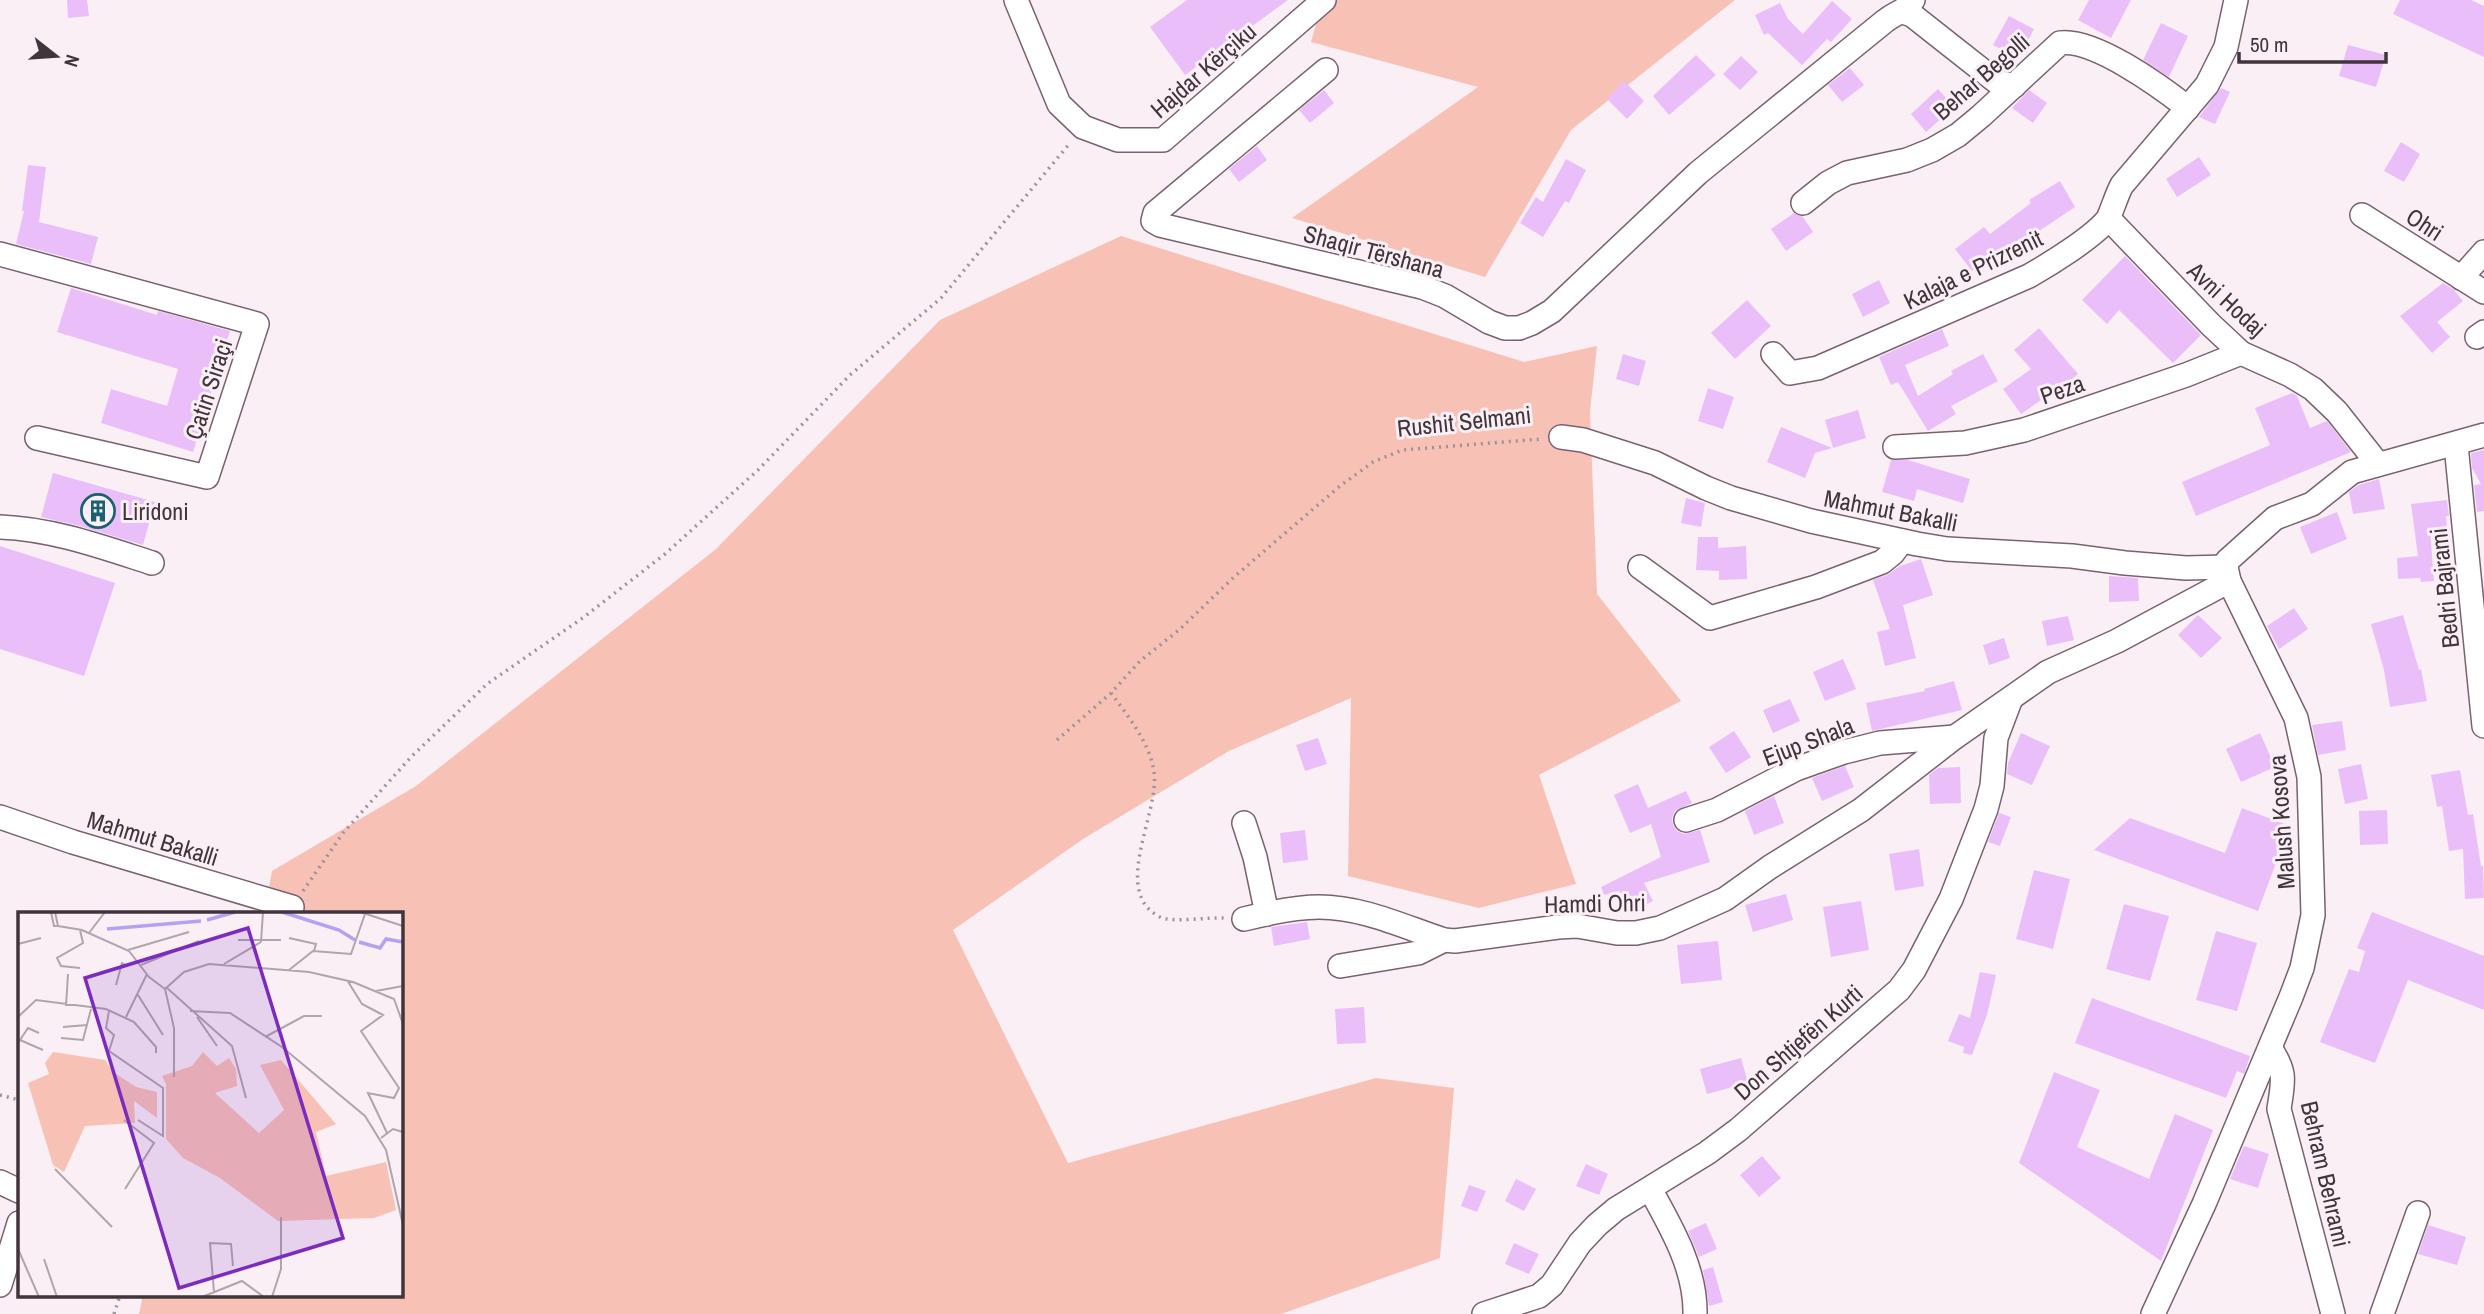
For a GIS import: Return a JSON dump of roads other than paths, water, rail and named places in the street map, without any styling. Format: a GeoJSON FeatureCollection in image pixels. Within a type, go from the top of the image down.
{"type":"FeatureCollection","features":[{"type":"Feature","properties":{"kind":"street","name":"Hajdar Kërçiku"},"geometry":{"type":"LineString","coordinates":[[1016,0],[1059,104],[1083,127],[1118,140],[1163,140],[1324,0]]}},
{"type":"Feature","properties":{"kind":"street"},"geometry":{"type":"LineString","coordinates":[[2109,219],[2115,197],[2122,185],[2207,85],[2218,67],[2226,47],[2236,0]]}},
{"type":"Feature","properties":{"kind":"street","name":"Shaqir Tërshana"},"geometry":{"type":"LineString","coordinates":[[1326,70],[1155,213],[1153,221],[1160,225],[1422,288],[1445,296],[1489,322],[1505,328],[1519,328],[1552,311],[1709,163],[1885,21],[1908,6],[1912,15],[1997,82],[2014,86]]}},
{"type":"Feature","properties":{"kind":"street","name":"Behar Begolli"},"geometry":{"type":"LineString","coordinates":[[1803,203],[1828,183],[1847,173],[1907,160],[1958,135],[2060,43],[2069,42],[2085,47],[2136,70],[2188,108]]}},
{"type":"Feature","properties":{"kind":"street","name":"Ohri"},"geometry":{"type":"LineString","coordinates":[[2362,215],[2484,292]]}},
{"type":"Feature","properties":{"kind":"street","name":"Avni Hodaj"},"geometry":{"type":"LineString","coordinates":[[2109,219],[2241,353],[2290,374],[2313,389],[2337,412],[2378,464]]}},
{"type":"Feature","properties":{"kind":"street","name":"Kalaja e Prizrenit"},"geometry":{"type":"LineString","coordinates":[[1773,354],[1790,373],[1818,368],[2029,276],[2052,263],[2109,219]]}},
{"type":"Feature","properties":{"kind":"street"},"geometry":{"type":"LineString","coordinates":[[2461,278],[2484,252]]}},
{"type":"Feature","properties":{"kind":"street","name":"Çatin Siraçi"},"geometry":{"type":"LineString","coordinates":[[0,254],[257,324],[207,477],[37,438]]}},
{"type":"Feature","properties":{"kind":"street","name":"Peza"},"geometry":{"type":"LineString","coordinates":[[1895,447],[1965,443],[2024,430],[2186,376],[2241,353]]}},
{"type":"Feature","properties":{"kind":"street"},"geometry":{"type":"LineString","coordinates":[[1955,737],[2048,673],[2117,641],[2227,574],[2231,555],[2275,518],[2312,503],[2352,472],[2484,435]]}},
{"type":"Feature","properties":{"kind":"street","name":"Mahmut Bakalli"},"geometry":{"type":"LineString","coordinates":[[1561,437],[1583,440],[1643,459],[1731,498],[1811,521],[1902,541],[1971,551],[2072,556],[2227,574]]}},
{"type":"Feature","properties":{"kind":"street","name":"Bedri Bajrami"},"geometry":{"type":"LineString","coordinates":[[2456,444],[2484,726]]}},
{"type":"Feature","properties":{"kind":"street"},"geometry":{"type":"LineString","coordinates":[[0,527],[59,534],[152,563]]}},
{"type":"Feature","properties":{"kind":"street"},"geometry":{"type":"LineString","coordinates":[[1640,567],[1710,618],[1816,587],[1882,562],[1902,541]]}},
{"type":"Feature","properties":{"kind":"street","name":"Malush Kosova"},"geometry":{"type":"LineString","coordinates":[[2153,1314],[2204,1204],[2295,987],[2309,941],[2313,915],[2309,777],[2296,718],[2227,574]]}},
{"type":"Feature","properties":{"kind":"street","name":"Don Shtjefën Kurti"},"geometry":{"type":"LineString","coordinates":[[1484,1314],[1539,1296],[1552,1285],[1580,1243],[1597,1225],[1616,1209],[1707,1153],[1738,1130],[1899,990],[1913,970],[1951,899],[1986,809],[1992,786],[1996,738],[2010,701]]}},
{"type":"Feature","properties":{"kind":"street","name":"Ejup Shala"},"geometry":{"type":"LineString","coordinates":[[1686,820],[1717,810],[1796,769],[1844,752],[1880,743],[1955,737]]}},
{"type":"Feature","properties":{"kind":"street","name":"Hamdi Ohri"},"geometry":{"type":"LineString","coordinates":[[1244,919],[1316,907],[1333,908],[1380,918],[1444,940],[1472,940],[1577,926],[1617,933],[1660,929],[1739,891],[1770,867],[1861,810],[1955,737]]}},
{"type":"Feature","properties":{"kind":"street","name":"Mahmut Bakalli"},"geometry":{"type":"LineString","coordinates":[[0,817],[73,842],[292,907]]}},
{"type":"Feature","properties":{"kind":"street"},"geometry":{"type":"LineString","coordinates":[[1244,824],[1255,857],[1267,914]]}},
{"type":"Feature","properties":{"kind":"street"},"geometry":{"type":"LineString","coordinates":[[1340,966],[1418,953],[1444,940]]}},
{"type":"Feature","properties":{"kind":"street","name":"Behram Behrami"},"geometry":{"type":"LineString","coordinates":[[2270,1048],[2280,1063],[2284,1078],[2279,1109],[2333,1314]]}},
{"type":"Feature","properties":{"kind":"street"},"geometry":{"type":"LineString","coordinates":[[0,1182],[18,1191]]}},
{"type":"Feature","properties":{"kind":"street"},"geometry":{"type":"LineString","coordinates":[[1650,1189],[1682,1253],[1691,1280],[1695,1314]]}},
{"type":"Feature","properties":{"kind":"street"},"geometry":{"type":"LineString","coordinates":[[2382,1314],[2418,1213]]}},
{"type":"Feature","properties":{"kind":"street"},"geometry":{"type":"LineString","coordinates":[[0,1285],[18,1226]]}},
{"type":"Feature","properties":{"kind":"place","name":"Liridoni"},"geometry":{"type":"Point","coordinates":[98,511]}}]}
